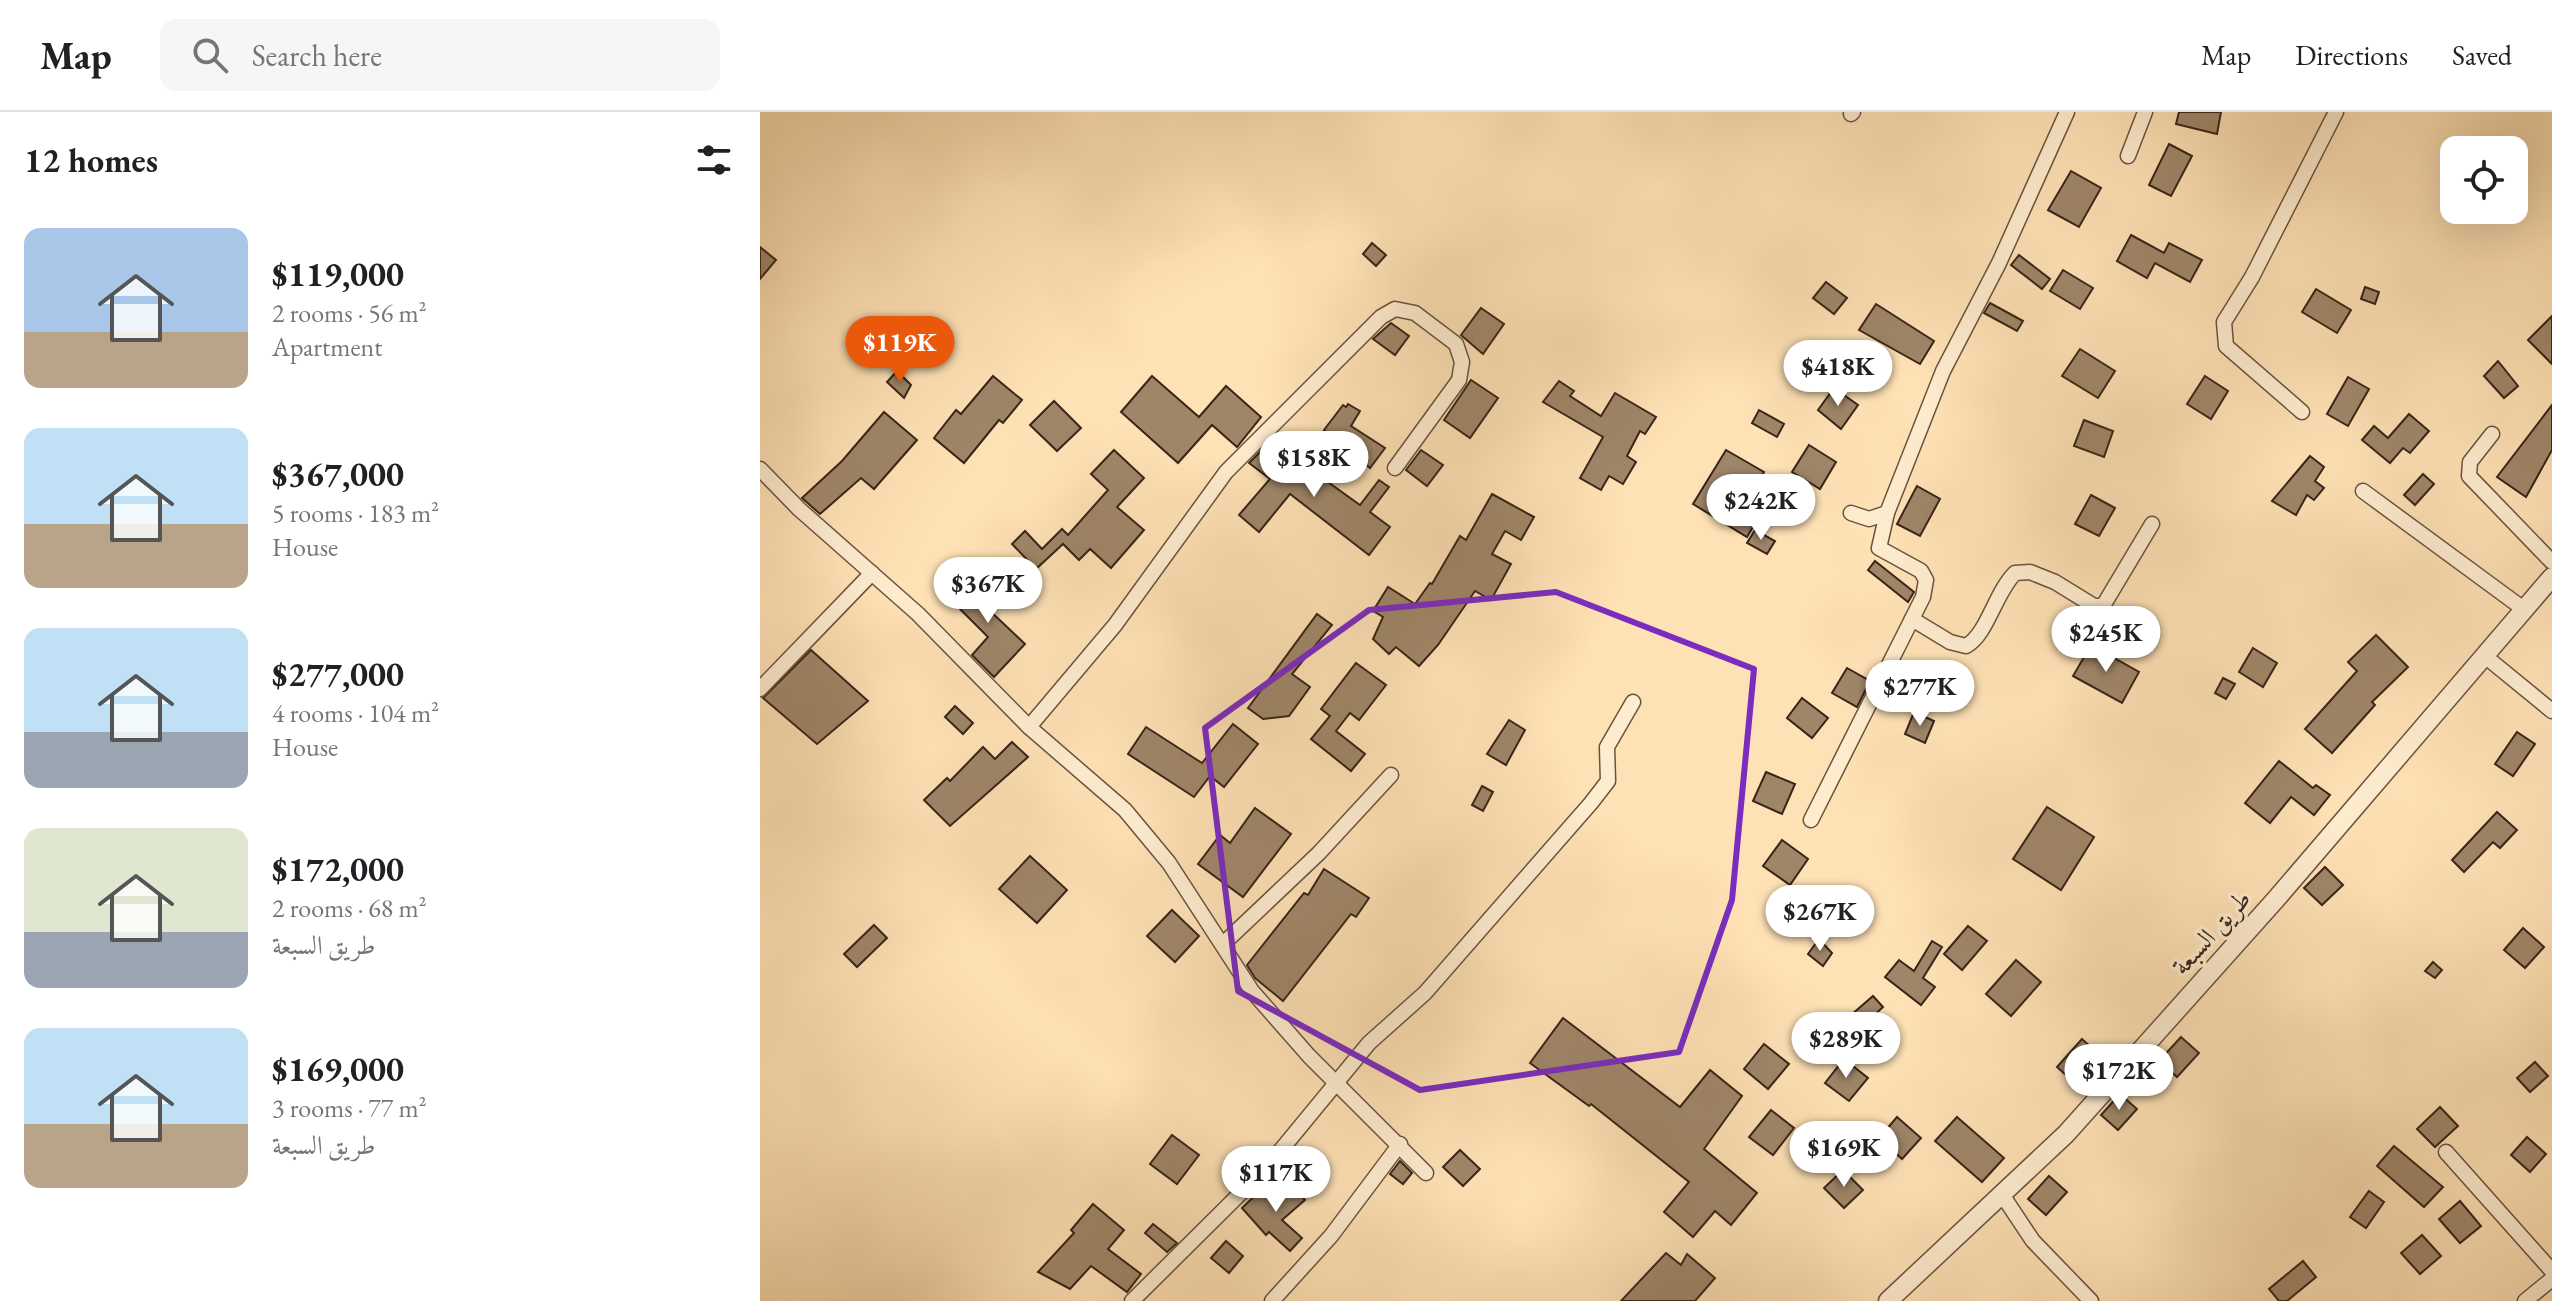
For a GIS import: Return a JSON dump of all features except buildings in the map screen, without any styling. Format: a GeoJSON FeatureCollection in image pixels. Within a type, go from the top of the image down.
{"type":"FeatureCollection","features":[{"type":"Feature","properties":{"kind":"street"},"geometry":{"type":"LineString","coordinates":[[1811,820],[1912,619],[1926,580],[1921,571],[1879,548],[1887,513],[1943,371],[1999,263],[2008,237],[2067,112]]}},
{"type":"Feature","properties":{"kind":"street"},"geometry":{"type":"LineString","coordinates":[[2128,156],[2145,112]]}},
{"type":"Feature","properties":{"kind":"street"},"geometry":{"type":"LineString","coordinates":[[2302,412],[2226,346],[2224,322],[2252,277],[2336,112]]}},
{"type":"Feature","properties":{"kind":"street"},"geometry":{"type":"LineString","coordinates":[[1029,727],[1115,625],[1226,472],[1372,326],[1395,309],[1415,313],[1456,344],[1462,362],[1459,380],[1395,468]]}},
{"type":"Feature","properties":{"kind":"street"},"geometry":{"type":"LineString","coordinates":[[2492,434],[2470,462],[2469,476],[2552,562]]}},
{"type":"Feature","properties":{"kind":"street"},"geometry":{"type":"LineString","coordinates":[[760,469],[799,509],[918,614],[1029,727],[1140,827],[1169,863],[1252,991],[1334,1082],[1426,1173]]}},
{"type":"Feature","properties":{"kind":"street"},"geometry":{"type":"LineString","coordinates":[[2363,491],[2525,610]]}},
{"type":"Feature","properties":{"kind":"street"},"geometry":{"type":"LineString","coordinates":[[1851,513],[1869,519],[1887,513]]}},
{"type":"Feature","properties":{"kind":"street"},"geometry":{"type":"LineString","coordinates":[[1912,619],[1950,642],[1966,646],[1976,641],[2000,588],[2015,573],[2030,572],[2094,606],[2103,606],[2152,524]]}},
{"type":"Feature","properties":{"kind":"street"},"geometry":{"type":"LineString","coordinates":[[760,689],[872,573]]}},
{"type":"Feature","properties":{"kind":"street","name":"طريق السبعة"},"geometry":{"type":"LineString","coordinates":[[1888,1301],[2066,1134],[2486,657],[2552,577]]}},
{"type":"Feature","properties":{"kind":"street"},"geometry":{"type":"LineString","coordinates":[[2486,657],[2552,711]]}},
{"type":"Feature","properties":{"kind":"street"},"geometry":{"type":"LineString","coordinates":[[1132,1301],[1267,1167],[1334,1082],[1369,1043],[1425,993],[1591,803],[1608,781],[1607,747],[1633,702]]}},
{"type":"Feature","properties":{"kind":"street"},"geometry":{"type":"LineString","coordinates":[[1223,944],[1319,853],[1391,775]]}},
{"type":"Feature","properties":{"kind":"street"},"geometry":{"type":"LineString","coordinates":[[1272,1301],[1331,1236],[1400,1144]]}},
{"type":"Feature","properties":{"kind":"street"},"geometry":{"type":"LineString","coordinates":[[2446,1152],[2552,1271]]}},
{"type":"Feature","properties":{"kind":"street"},"geometry":{"type":"LineString","coordinates":[[2003,1196],[2033,1241],[2091,1301]]}},
{"type":"Feature","properties":{"kind":"street"},"geometry":{"type":"LineString","coordinates":[[2525,1301],[2552,1279]]}},
{"type":"Feature","properties":{"kind":"highlighted area"},"geometry":{"type":"Polygon","coordinates":[[[1556,592],[1754,669],[1732,900],[1679,1052],[1420,1090],[1238,991],[1205,728],[1369,610],[1556,592]]]}}]}
